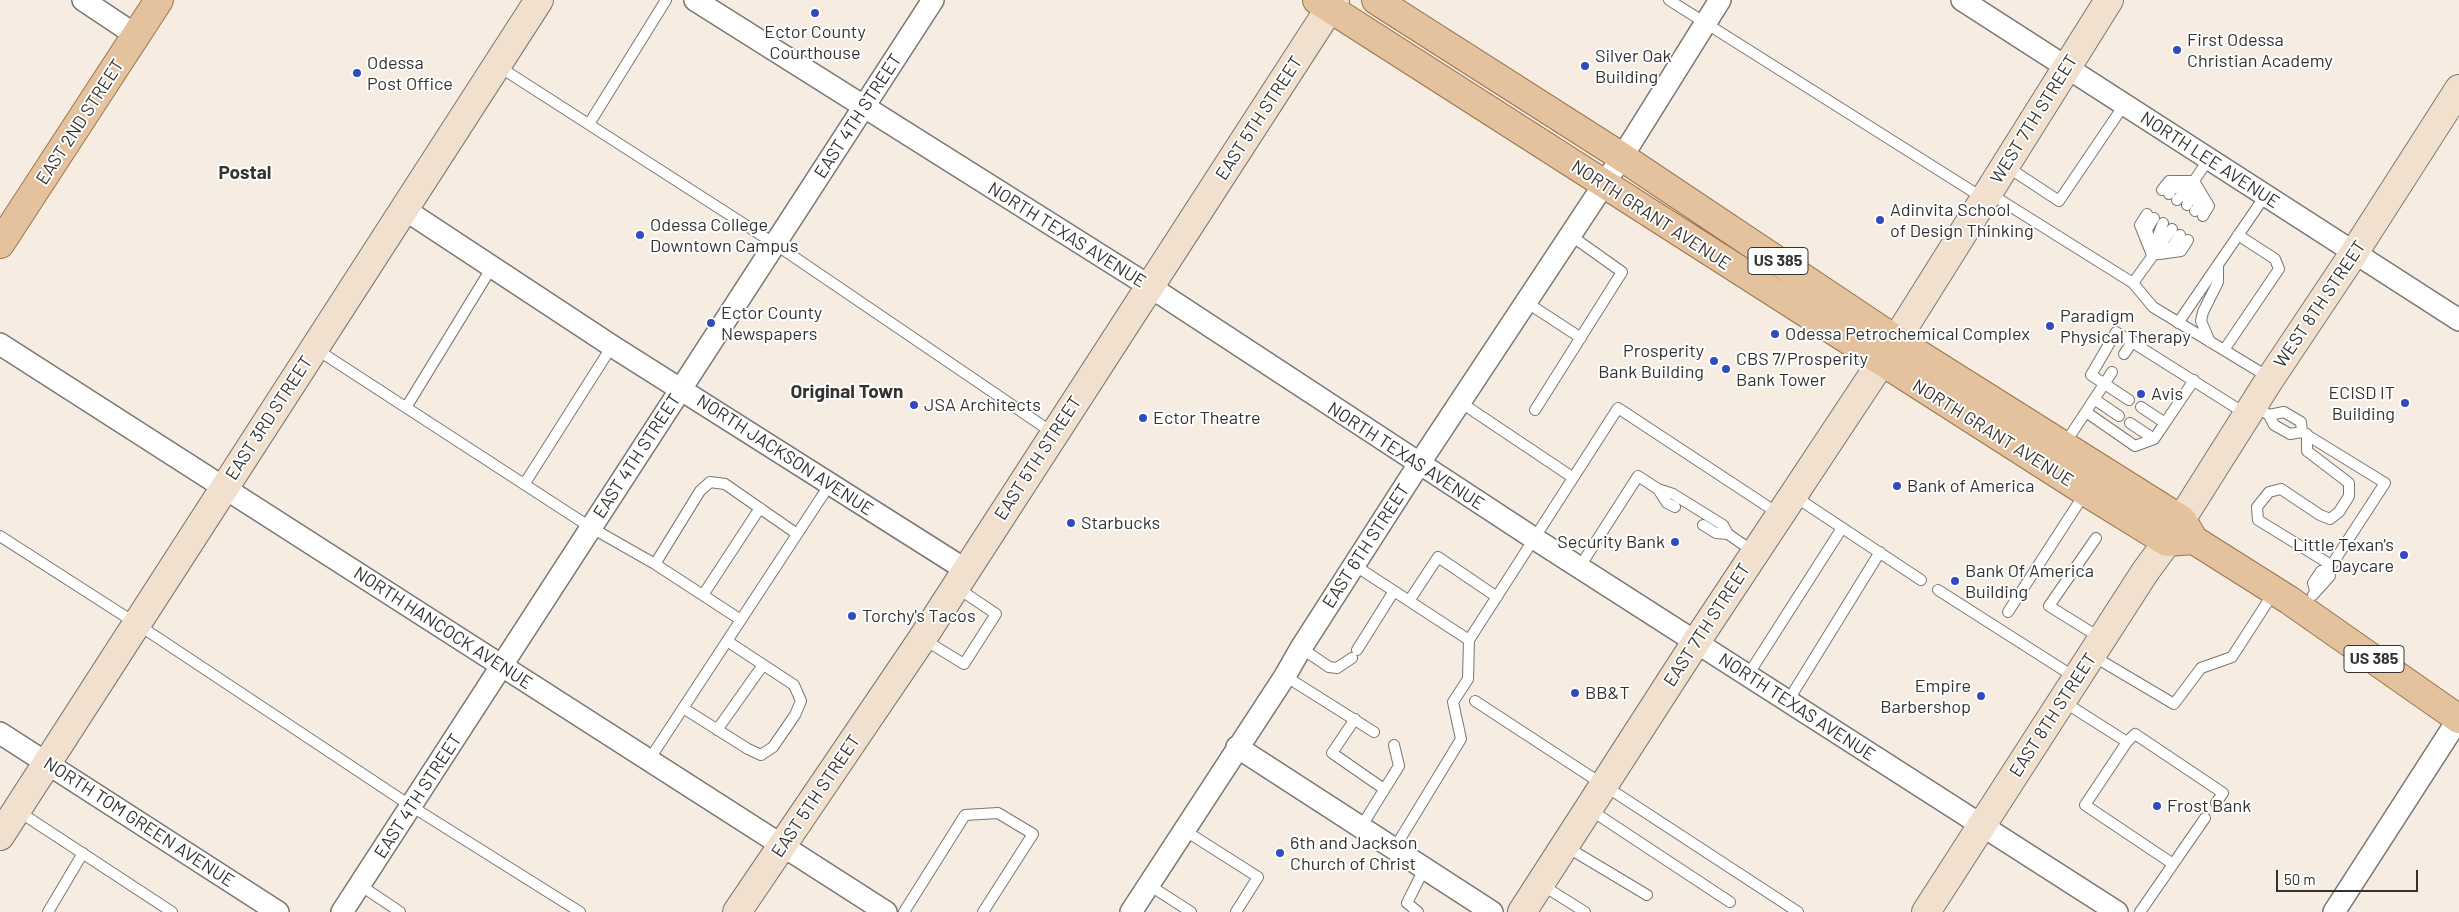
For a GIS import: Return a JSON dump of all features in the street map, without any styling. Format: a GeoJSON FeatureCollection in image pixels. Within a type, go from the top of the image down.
{"type":"FeatureCollection","features":[{"type":"Feature","properties":{"kind":"main road","name":"EAST 2ND STREET"},"geometry":{"type":"LineString","coordinates":[[0,244],[159,0]]}},
{"type":"Feature","properties":{"kind":"main road","name":"NORTH GRANT AVENUE"},"geometry":{"type":"LineString","coordinates":[[1376,0],[1622,157],[1896,340],[2064,445],[2274,592],[2309,600],[2459,718]]}},
{"type":"Feature","properties":{"kind":"main road","name":"NORTH GRANT AVENUE"},"geometry":{"type":"LineString","coordinates":[[1327,3],[1880,362],[2167,542]]}},
{"type":"Feature","properties":{"kind":"street"},"geometry":{"type":"LineString","coordinates":[[83,0],[137,36]]}},
{"type":"Feature","properties":{"kind":"street","name":"EAST 3RD STREET"},"geometry":{"type":"LineString","coordinates":[[0,836],[538,0]]}},
{"type":"Feature","properties":{"kind":"street","name":"NORTH TEXAS AVENUE"},"geometry":{"type":"LineString","coordinates":[[695,0],[863,108],[1149,286],[1535,540],[2117,912]]}},
{"type":"Feature","properties":{"kind":"street","name":"EAST 4TH STREET"},"geometry":{"type":"LineString","coordinates":[[342,912],[933,0]]}},
{"type":"Feature","properties":{"kind":"street","name":"EAST 6TH STREET"},"geometry":{"type":"LineString","coordinates":[[1131,912],[1285,676],[1419,464],[1622,157],[1720,0]]}},
{"type":"Feature","properties":{"kind":"street","name":"NORTH LEE AVENUE"},"geometry":{"type":"LineString","coordinates":[[1962,0],[2459,320]]}},
{"type":"Feature","properties":{"kind":"street","name":"WEST 7TH STREET"},"geometry":{"type":"LineString","coordinates":[[1896,340],[2066,67],[2110,0]]}},
{"type":"Feature","properties":{"kind":"street","name":"EAST 5TH STREET"},"geometry":{"type":"LineString","coordinates":[[737,912],[961,579],[1149,286],[1327,3]]}},
{"type":"Feature","properties":{"kind":"street","name":"WEST 8TH STREET"},"geometry":{"type":"LineString","coordinates":[[2188,530],[2256,412],[2270,379],[2354,253],[2459,89]]}},
{"type":"Feature","properties":{"kind":"street","name":"NORTH JACKSON AVENUE"},"geometry":{"type":"LineString","coordinates":[[404,209],[612,346],[830,484],[961,579]]}},
{"type":"Feature","properties":{"kind":"street","name":"EAST 7TH STREET"},"geometry":{"type":"LineString","coordinates":[[1522,912],[1696,642],[1896,340]]}},
{"type":"Feature","properties":{"kind":"street","name":"NORTH HANCOCK AVENUE"},"geometry":{"type":"LineString","coordinates":[[0,344],[886,912]]}},
{"type":"Feature","properties":{"kind":"street","name":"EAST 8TH STREET"},"geometry":{"type":"LineString","coordinates":[[1930,910],[1982,825],[2167,542],[2188,530]]}},
{"type":"Feature","properties":{"kind":"street"},"geometry":{"type":"LineString","coordinates":[[2334,912],[2459,718]]}},
{"type":"Feature","properties":{"kind":"street","name":"NORTH TOM GREEN AVENUE"},"geometry":{"type":"LineString","coordinates":[[0,733],[272,910]]}},
{"type":"Feature","properties":{"kind":"street"},"geometry":{"type":"LineString","coordinates":[[1237,747],[1492,912]]}},
{"type":"Feature","properties":{"kind":"lane"},"geometry":{"type":"LineString","coordinates":[[589,124],[666,0]]}},
{"type":"Feature","properties":{"kind":"lane"},"geometry":{"type":"LineString","coordinates":[[1668,0],[2133,283],[2153,307],[2270,379]]}},
{"type":"Feature","properties":{"kind":"lane"},"geometry":{"type":"LineString","coordinates":[[497,65],[775,244],[1054,434]]}},
{"type":"Feature","properties":{"kind":"lane"},"geometry":{"type":"LineString","coordinates":[[2005,165],[2059,200],[2124,105]]}},
{"type":"Feature","properties":{"kind":"lane"},"geometry":{"type":"LineString","coordinates":[[2194,181],[2169,181],[2169,195],[2194,181],[2208,160]]}},
{"type":"Feature","properties":{"kind":"lane"},"geometry":{"type":"LineString","coordinates":[[2194,181],[2209,206],[2195,211],[2194,181]]}},
{"type":"Feature","properties":{"kind":"lane"},"geometry":{"type":"LineString","coordinates":[[2178,323],[2265,196]]}},
{"type":"Feature","properties":{"kind":"lane"},"geometry":{"type":"LineString","coordinates":[[2154,218],[2152,255],[2140,224],[2154,218]]}},
{"type":"Feature","properties":{"kind":"lane"},"geometry":{"type":"LineString","coordinates":[[1535,410],[1622,272],[1570,235]]}},
{"type":"Feature","properties":{"kind":"lane"},"geometry":{"type":"LineString","coordinates":[[2133,283],[2152,255],[2180,235],[2181,251],[2152,255]]}},
{"type":"Feature","properties":{"kind":"lane"},"geometry":{"type":"LineString","coordinates":[[2224,350],[2280,269],[2275,259],[2238,235]]}},
{"type":"Feature","properties":{"kind":"lane"},"geometry":{"type":"LineString","coordinates":[[2210,342],[2201,322],[2203,312],[2218,282],[2218,264]]}},
{"type":"Feature","properties":{"kind":"lane"},"geometry":{"type":"LineString","coordinates":[[407,406],[492,267]]}},
{"type":"Feature","properties":{"kind":"lane"},"geometry":{"type":"LineString","coordinates":[[1526,302],[1581,338]]}},
{"type":"Feature","properties":{"kind":"lane"},"geometry":{"type":"LineString","coordinates":[[2129,400],[2091,374],[2116,332],[2194,380],[2256,412],[2290,434],[2304,433],[2385,483],[2330,567],[2330,576],[2321,589],[2309,600]]}},
{"type":"Feature","properties":{"kind":"lane"},"geometry":{"type":"LineString","coordinates":[[2124,354],[2132,341]]}},
{"type":"Feature","properties":{"kind":"lane"},"geometry":{"type":"LineString","coordinates":[[525,483],[612,346]]}},
{"type":"Feature","properties":{"kind":"lane"},"geometry":{"type":"LineString","coordinates":[[314,348],[407,406],[590,527],[654,564],[741,620]]}},
{"type":"Feature","properties":{"kind":"lane"},"geometry":{"type":"LineString","coordinates":[[2064,445],[2112,372]]}},
{"type":"Feature","properties":{"kind":"lane"},"geometry":{"type":"LineString","coordinates":[[2086,412],[2135,446],[2154,439],[2194,380]]}},
{"type":"Feature","properties":{"kind":"lane"},"geometry":{"type":"LineString","coordinates":[[2094,399],[2119,416]]}},
{"type":"Feature","properties":{"kind":"lane"},"geometry":{"type":"LineString","coordinates":[[1460,402],[1572,477]]}},
{"type":"Feature","properties":{"kind":"lane"},"geometry":{"type":"LineString","coordinates":[[2141,407],[2165,423]]}},
{"type":"Feature","properties":{"kind":"lane"},"geometry":{"type":"LineString","coordinates":[[1394,849],[1461,738],[1452,702],[1468,678],[1469,640],[1618,408],[1787,505],[1842,528],[1921,580]]}},
{"type":"Feature","properties":{"kind":"lane"},"geometry":{"type":"LineString","coordinates":[[2256,412],[2284,412],[2301,422],[2307,450],[2349,483],[2348,496],[2339,512],[2330,519],[2320,515],[2281,489],[2269,492],[2257,507],[2258,520],[2330,567]]}},
{"type":"Feature","properties":{"kind":"lane"},"geometry":{"type":"LineString","coordinates":[[2130,423],[2154,439]]}},
{"type":"Feature","properties":{"kind":"lane"},"geometry":{"type":"LineString","coordinates":[[1580,568],[1638,476],[1658,490],[1667,502],[1675,507]]}},
{"type":"Feature","properties":{"kind":"lane"},"geometry":{"type":"LineString","coordinates":[[654,564],[700,491],[710,482],[725,484],[797,534]]}},
{"type":"Feature","properties":{"kind":"lane"},"geometry":{"type":"LineString","coordinates":[[649,760],[830,484]]}},
{"type":"Feature","properties":{"kind":"lane"},"geometry":{"type":"LineString","coordinates":[[1658,490],[1673,494],[1723,525],[1728,534],[1755,552]]}},
{"type":"Feature","properties":{"kind":"lane"},"geometry":{"type":"LineString","coordinates":[[2008,612],[2086,492]]}},
{"type":"Feature","properties":{"kind":"lane"},"geometry":{"type":"LineString","coordinates":[[703,595],[760,508]]}},
{"type":"Feature","properties":{"kind":"lane"},"geometry":{"type":"LineString","coordinates":[[1703,525],[1716,533],[1728,534]]}},
{"type":"Feature","properties":{"kind":"lane"},"geometry":{"type":"LineString","coordinates":[[1748,675],[1842,528]]}},
{"type":"Feature","properties":{"kind":"lane"},"geometry":{"type":"LineString","coordinates":[[0,536],[573,910]]}},
{"type":"Feature","properties":{"kind":"lane"},"geometry":{"type":"LineString","coordinates":[[2096,538],[2049,606],[2098,647],[2174,704],[2201,668],[2232,657],[2274,592]]}},
{"type":"Feature","properties":{"kind":"lane"},"geometry":{"type":"LineString","coordinates":[[1788,701],[1880,552]]}},
{"type":"Feature","properties":{"kind":"lane"},"geometry":{"type":"LineString","coordinates":[[1409,601],[1438,557],[1497,597]]}},
{"type":"Feature","properties":{"kind":"lane"},"geometry":{"type":"LineString","coordinates":[[1354,565],[1469,640]]}},
{"type":"Feature","properties":{"kind":"lane"},"geometry":{"type":"LineString","coordinates":[[922,639],[964,664],[991,623],[996,614],[961,579]]}},
{"type":"Feature","properties":{"kind":"lane"},"geometry":{"type":"LineString","coordinates":[[1938,590],[2070,690],[2127,742]]}},
{"type":"Feature","properties":{"kind":"lane"},"geometry":{"type":"LineString","coordinates":[[1301,648],[1329,667],[1337,668],[1355,654],[1394,591]]}},
{"type":"Feature","properties":{"kind":"lane"},"geometry":{"type":"LineString","coordinates":[[683,708],[748,749],[761,755],[773,747],[795,715],[801,701],[794,685],[727,641]]}},
{"type":"Feature","properties":{"kind":"lane"},"geometry":{"type":"LineString","coordinates":[[717,730],[763,664]]}},
{"type":"Feature","properties":{"kind":"lane"},"geometry":{"type":"LineString","coordinates":[[1285,676],[1374,732]]}},
{"type":"Feature","properties":{"kind":"lane"},"geometry":{"type":"LineString","coordinates":[[1475,701],[1798,912]]}},
{"type":"Feature","properties":{"kind":"lane"},"geometry":{"type":"LineString","coordinates":[[1355,719],[1332,753],[1384,789]]}},
{"type":"Feature","properties":{"kind":"lane"},"geometry":{"type":"LineString","coordinates":[[2173,864],[2085,805],[2127,742],[2135,734],[2223,792],[2216,804]]}},
{"type":"Feature","properties":{"kind":"lane"},"geometry":{"type":"LineString","coordinates":[[1361,827],[1399,766],[1394,745]]}},
{"type":"Feature","properties":{"kind":"lane"},"geometry":{"type":"LineString","coordinates":[[1588,809],[1730,902]]}},
{"type":"Feature","properties":{"kind":"lane"},"geometry":{"type":"LineString","coordinates":[[17,810],[172,912]]}},
{"type":"Feature","properties":{"kind":"lane"},"geometry":{"type":"LineString","coordinates":[[904,912],[965,815],[998,813],[1033,834],[983,912]]}},
{"type":"Feature","properties":{"kind":"lane"},"geometry":{"type":"LineString","coordinates":[[2140,912],[2205,818]]}},
{"type":"Feature","properties":{"kind":"lane"},"geometry":{"type":"LineString","coordinates":[[1184,830],[1258,877],[1236,912]]}},
{"type":"Feature","properties":{"kind":"lane"},"geometry":{"type":"LineString","coordinates":[[1564,846],[1647,895]]}},
{"type":"Feature","properties":{"kind":"lane"},"geometry":{"type":"LineString","coordinates":[[48,912],[83,854]]}},
{"type":"Feature","properties":{"kind":"lane"},"geometry":{"type":"LineString","coordinates":[[1418,912],[1407,903],[1424,869]]}},
{"type":"Feature","properties":{"kind":"lane"},"geometry":{"type":"LineString","coordinates":[[1540,884],[1585,912]]}},
{"type":"Feature","properties":{"kind":"lane"},"geometry":{"type":"LineString","coordinates":[[360,885],[400,912]]}},
{"type":"Feature","properties":{"kind":"lane"},"geometry":{"type":"LineString","coordinates":[[1149,885],[1191,912]]}},
{"type":"Feature","properties":{"kind":"shaded area"},"geometry":{"type":"Polygon","coordinates":[[[0,0],[2459,0],[2459,912],[0,912],[0,0]]]}},
{"type":"Feature","properties":{"kind":"place","name":"Ector County Courthouse"},"geometry":{"type":"Point","coordinates":[815,13]}},
{"type":"Feature","properties":{"kind":"place","name":"First Odessa Christian Academy"},"geometry":{"type":"Point","coordinates":[2177,50]}},
{"type":"Feature","properties":{"kind":"place","name":"Silver Oak Building"},"geometry":{"type":"Point","coordinates":[1585,66]}},
{"type":"Feature","properties":{"kind":"place","name":"Odessa Post Office"},"geometry":{"type":"Point","coordinates":[357,73]}},
{"type":"Feature","properties":{"kind":"place","name":"Adinvita School of Design Thinking"},"geometry":{"type":"Point","coordinates":[1880,220]}},
{"type":"Feature","properties":{"kind":"place","name":"Odessa College Downtown Campus"},"geometry":{"type":"Point","coordinates":[640,235]}},
{"type":"Feature","properties":{"kind":"place","name":"Ector County Newspapers"},"geometry":{"type":"Point","coordinates":[711,323]}},
{"type":"Feature","properties":{"kind":"place","name":"Paradigm Physical Therapy"},"geometry":{"type":"Point","coordinates":[2050,326]}},
{"type":"Feature","properties":{"kind":"place","name":"Odessa Petrochemical Complex"},"geometry":{"type":"Point","coordinates":[1775,334]}},
{"type":"Feature","properties":{"kind":"place","name":"Prosperity Bank Building"},"geometry":{"type":"Point","coordinates":[1714,361]}},
{"type":"Feature","properties":{"kind":"place","name":"CBS 7/Prosperity Bank Tower"},"geometry":{"type":"Point","coordinates":[1726,369]}},
{"type":"Feature","properties":{"kind":"place","name":"Avis"},"geometry":{"type":"Point","coordinates":[2141,394]}},
{"type":"Feature","properties":{"kind":"place","name":"ECISD IT Building"},"geometry":{"type":"Point","coordinates":[2405,403]}},
{"type":"Feature","properties":{"kind":"place","name":"JSA Architects"},"geometry":{"type":"Point","coordinates":[914,405]}},
{"type":"Feature","properties":{"kind":"place","name":"Ector Theatre"},"geometry":{"type":"Point","coordinates":[1143,418]}},
{"type":"Feature","properties":{"kind":"place","name":"Bank of America"},"geometry":{"type":"Point","coordinates":[1897,486]}},
{"type":"Feature","properties":{"kind":"place","name":"Starbucks"},"geometry":{"type":"Point","coordinates":[1071,523]}},
{"type":"Feature","properties":{"kind":"place","name":"Security Bank"},"geometry":{"type":"Point","coordinates":[1675,542]}},
{"type":"Feature","properties":{"kind":"place","name":"Little Texan's Daycare"},"geometry":{"type":"Point","coordinates":[2404,555]}},
{"type":"Feature","properties":{"kind":"place","name":"Bank Of America Building"},"geometry":{"type":"Point","coordinates":[1955,581]}},
{"type":"Feature","properties":{"kind":"place","name":"Torchy's Tacos"},"geometry":{"type":"Point","coordinates":[852,616]}},
{"type":"Feature","properties":{"kind":"place","name":"BB&T"},"geometry":{"type":"Point","coordinates":[1575,693]}},
{"type":"Feature","properties":{"kind":"place","name":"Empire Barbershop"},"geometry":{"type":"Point","coordinates":[1981,696]}},
{"type":"Feature","properties":{"kind":"place","name":"Frost Bank"},"geometry":{"type":"Point","coordinates":[2157,806]}},
{"type":"Feature","properties":{"kind":"place","name":"6th and Jackson Church of Christ"},"geometry":{"type":"Point","coordinates":[1280,853]}},
{"type":"Feature","properties":{"kind":"district","name":"Postal"},"geometry":{"type":"Point","coordinates":[245,173]}},
{"type":"Feature","properties":{"kind":"district","name":"Original Town"},"geometry":{"type":"Point","coordinates":[847,392]}}]}
